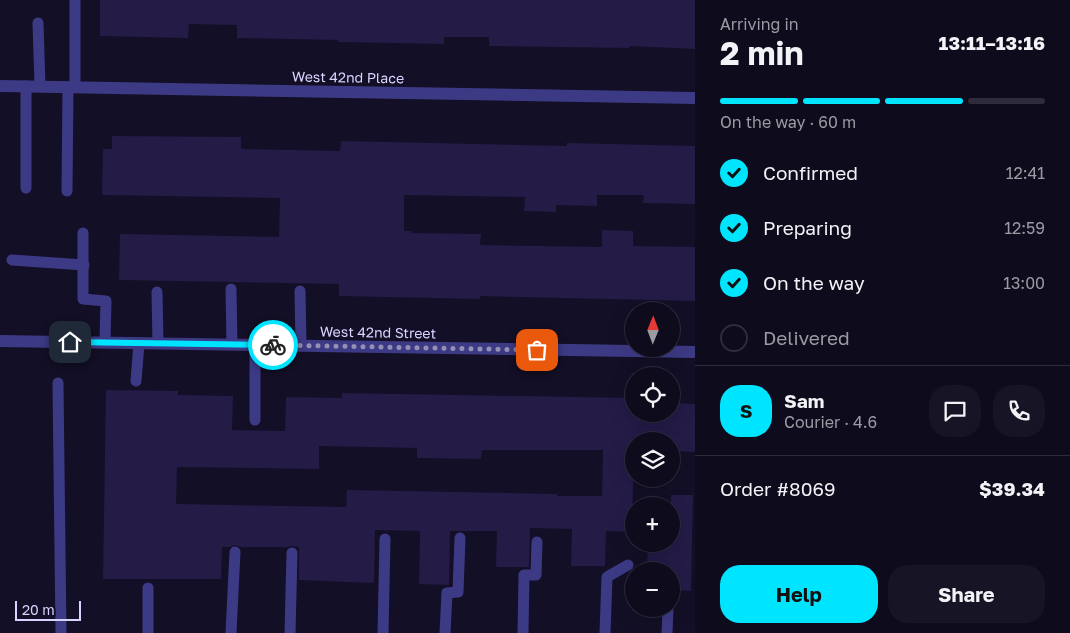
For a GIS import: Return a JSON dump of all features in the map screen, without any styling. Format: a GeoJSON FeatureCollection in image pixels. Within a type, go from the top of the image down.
{"type":"FeatureCollection","features":[{"type":"Feature","properties":{"kind":"street","name":"West 42nd Place"},"geometry":{"type":"LineString","coordinates":[[0,86],[695,98]]}},
{"type":"Feature","properties":{"kind":"street","name":"West 42nd Street"},"geometry":{"type":"LineString","coordinates":[[0,341],[695,352]]}},
{"type":"Feature","properties":{"kind":"lane"},"geometry":{"type":"LineString","coordinates":[[68,191],[75,0]]}},
{"type":"Feature","properties":{"kind":"lane"},"geometry":{"type":"LineString","coordinates":[[38,23],[40,86]]}},
{"type":"Feature","properties":{"kind":"lane"},"geometry":{"type":"LineString","coordinates":[[26,86],[26,188]]}},
{"type":"Feature","properties":{"kind":"lane"},"geometry":{"type":"LineString","coordinates":[[83,234],[83,299],[106,301],[105,342]]}},
{"type":"Feature","properties":{"kind":"lane"},"geometry":{"type":"LineString","coordinates":[[12,260],[84,265]]}},
{"type":"Feature","properties":{"kind":"lane"},"geometry":{"type":"LineString","coordinates":[[231,289],[232,344]]}},
{"type":"Feature","properties":{"kind":"lane"},"geometry":{"type":"LineString","coordinates":[[300,291],[301,346]]}},
{"type":"Feature","properties":{"kind":"lane"},"geometry":{"type":"LineString","coordinates":[[157,292],[158,343]]}},
{"type":"Feature","properties":{"kind":"lane"},"geometry":{"type":"LineString","coordinates":[[136,381],[139,343]]}},
{"type":"Feature","properties":{"kind":"lane"},"geometry":{"type":"LineString","coordinates":[[255,345],[255,420]]}},
{"type":"Feature","properties":{"kind":"lane"},"geometry":{"type":"LineString","coordinates":[[58,383],[61,633]]}},
{"type":"Feature","properties":{"kind":"lane"},"geometry":{"type":"LineString","coordinates":[[445,633],[448,593],[458,592],[460,538]]}},
{"type":"Feature","properties":{"kind":"lane"},"geometry":{"type":"LineString","coordinates":[[383,633],[385,539]]}},
{"type":"Feature","properties":{"kind":"lane"},"geometry":{"type":"LineString","coordinates":[[523,633],[524,575],[536,575],[537,542]]}},
{"type":"Feature","properties":{"kind":"lane"},"geometry":{"type":"LineString","coordinates":[[231,633],[235,552]]}},
{"type":"Feature","properties":{"kind":"lane"},"geometry":{"type":"LineString","coordinates":[[290,633],[292,553]]}},
{"type":"Feature","properties":{"kind":"lane"},"geometry":{"type":"LineString","coordinates":[[606,633],[607,577],[625,566]]}},
{"type":"Feature","properties":{"kind":"lane"},"geometry":{"type":"LineString","coordinates":[[148,588],[148,633]]}},
{"type":"Feature","properties":{"kind":"lane"},"geometry":{"type":"LineString","coordinates":[[666,633],[667,617]]}},
{"type":"Feature","properties":{"kind":"building"},"geometry":{"type":"Polygon","coordinates":[[[100,0],[695,0],[695,49],[629,46],[629,48],[489,46],[489,37],[444,37],[444,44],[237,38],[237,25],[189,24],[188,38],[100,36],[100,0]]]}},
{"type":"Feature","properties":{"kind":"building"},"geometry":{"type":"Polygon","coordinates":[[[112,136],[241,137],[241,149],[340,151],[341,141],[567,146],[567,143],[695,146],[695,204],[643,203],[644,195],[597,195],[597,206],[556,205],[556,212],[524,211],[525,197],[404,195],[404,231],[411,231],[411,233],[481,234],[480,245],[602,247],[602,230],[633,231],[633,246],[695,247],[695,301],[480,296],[480,299],[339,296],[339,284],[119,280],[120,234],[279,237],[280,198],[102,195],[103,149],[112,149],[112,136]]]}},
{"type":"Feature","properties":{"kind":"building"},"geometry":{"type":"Polygon","coordinates":[[[106,390],[178,391],[178,395],[233,396],[232,430],[285,431],[286,397],[342,398],[342,393],[625,398],[625,422],[680,422],[680,403],[695,404],[695,452],[680,451],[680,432],[625,432],[625,487],[633,487],[633,497],[625,497],[625,532],[606,531],[605,566],[571,566],[572,529],[530,528],[529,567],[496,567],[497,531],[450,531],[449,585],[419,584],[420,531],[375,530],[374,583],[299,580],[299,547],[292,546],[240,547],[235,545],[222,547],[221,579],[103,579],[106,390]],[[319,446],[319,469],[177,467],[176,504],[346,507],[347,490],[602,496],[603,450],[482,450],[481,459],[417,458],[417,448],[319,446]]]}},
{"type":"Feature","properties":{"kind":"building"},"geometry":{"type":"Polygon","coordinates":[[[671,495],[693,495],[691,591],[680,590],[680,562],[647,562],[648,552],[680,552],[680,497],[671,497],[671,495]]]}},
{"type":"Feature","properties":{"kind":"way so far"},"geometry":{"type":"LineString","coordinates":[[273,345],[537,350]]}},
{"type":"Feature","properties":{"kind":"route"},"geometry":{"type":"LineString","coordinates":[[70,342],[273,345]]}}]}
